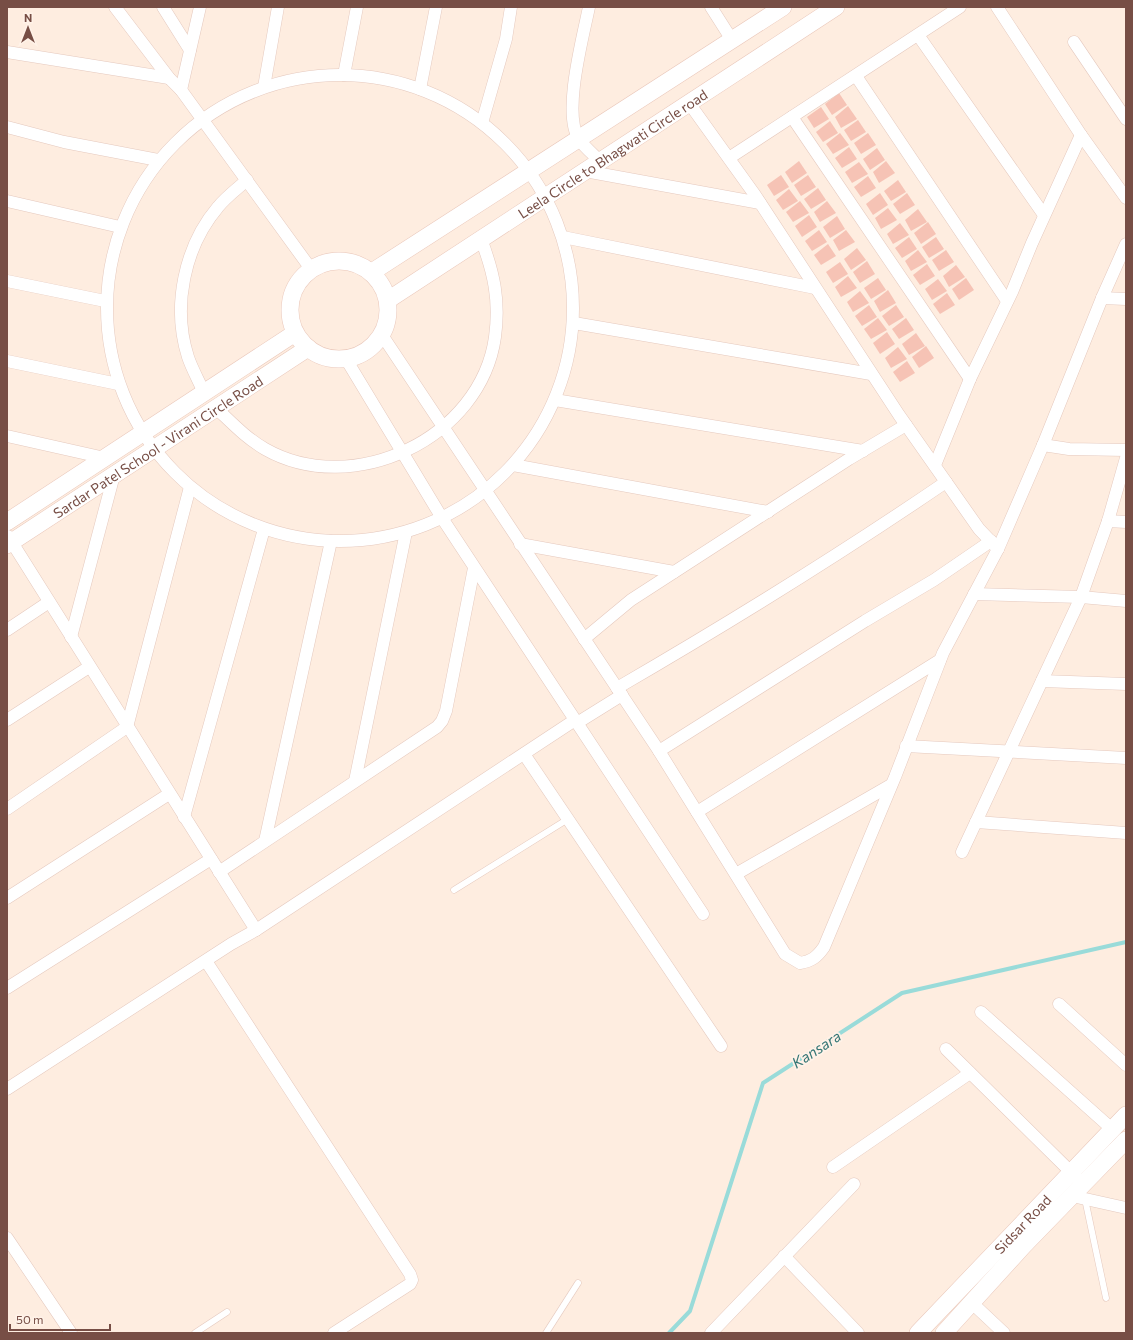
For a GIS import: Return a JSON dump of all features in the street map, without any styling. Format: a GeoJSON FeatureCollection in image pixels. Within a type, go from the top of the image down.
{"type":"FeatureCollection","features":[{"type":"Feature","properties":{"kind":"street"},"geometry":{"type":"LineString","coordinates":[[115,7],[169,78],[181,90],[311,269]]}},
{"type":"Feature","properties":{"kind":"street"},"geometry":{"type":"LineString","coordinates":[[163,7],[190,50]]}},
{"type":"Feature","properties":{"kind":"street"},"geometry":{"type":"LineString","coordinates":[[181,90],[200,7]]}},
{"type":"Feature","properties":{"kind":"street"},"geometry":{"type":"LineString","coordinates":[[264,87],[278,7]]}},
{"type":"Feature","properties":{"kind":"street"},"geometry":{"type":"LineString","coordinates":[[344,75],[357,7]]}},
{"type":"Feature","properties":{"kind":"street"},"geometry":{"type":"LineString","coordinates":[[420,89],[436,7]]}},
{"type":"Feature","properties":{"kind":"street"},"geometry":{"type":"LineString","coordinates":[[482,123],[506,39],[511,7]]}},
{"type":"Feature","properties":{"kind":"street"},"geometry":{"type":"LineString","coordinates":[[589,7],[578,59],[571,112],[572,123],[579,139],[600,162]]}},
{"type":"Feature","properties":{"kind":"street"},"geometry":{"type":"LineString","coordinates":[[711,7],[732,40]]}},
{"type":"Feature","properties":{"kind":"street"},"geometry":{"type":"LineString","coordinates":[[372,272],[782,7]]}},
{"type":"Feature","properties":{"kind":"street","name":"Leela Circle to Bhagwati Circle road"},"geometry":{"type":"LineString","coordinates":[[388,300],[836,7]]}},
{"type":"Feature","properties":{"kind":"street"},"geometry":{"type":"LineString","coordinates":[[729,158],[960,7]]}},
{"type":"Feature","properties":{"kind":"street"},"geometry":{"type":"LineString","coordinates":[[997,7],[1081,135],[1126,198]]}},
{"type":"Feature","properties":{"kind":"street"},"geometry":{"type":"LineString","coordinates":[[918,35],[1044,215]]}},
{"type":"Feature","properties":{"kind":"street"},"geometry":{"type":"LineString","coordinates":[[1074,42],[1126,119]]}},
{"type":"Feature","properties":{"kind":"street"},"geometry":{"type":"LineString","coordinates":[[7,52],[169,78]]}},
{"type":"Feature","properties":{"kind":"street"},"geometry":{"type":"LineString","coordinates":[[344,75],[383,79],[420,89],[452,104],[482,123],[507,145],[529,171],[546,197],[563,237],[572,279],[574,323],[568,362],[555,400],[537,434],[513,465],[485,492],[442,518],[406,532],[356,541],[331,541],[297,538],[264,529],[225,512],[190,488],[170,470],[142,434],[118,384],[108,343],[105,301],[109,263],[120,227],[136,192],[158,160],[202,119],[232,101],[264,87],[304,78],[344,75]]}},
{"type":"Feature","properties":{"kind":"street"},"geometry":{"type":"LineString","coordinates":[[856,76],[1007,301]]}},
{"type":"Feature","properties":{"kind":"street"},"geometry":{"type":"LineString","coordinates":[[689,103],[760,203],[871,374],[906,425],[979,529],[994,545]]}},
{"type":"Feature","properties":{"kind":"street"},"geometry":{"type":"LineString","coordinates":[[792,117],[970,378]]}},
{"type":"Feature","properties":{"kind":"street"},"geometry":{"type":"LineString","coordinates":[[7,127],[64,142],[158,160]]}},
{"type":"Feature","properties":{"kind":"street"},"geometry":{"type":"LineString","coordinates":[[935,466],[970,378],[1007,301],[1044,215],[1081,135]]}},
{"type":"Feature","properties":{"kind":"street"},"geometry":{"type":"LineString","coordinates":[[585,172],[760,203]]}},
{"type":"Feature","properties":{"kind":"street"},"geometry":{"type":"LineString","coordinates":[[204,393],[188,357],[180,318],[183,278],[196,241],[213,214],[218,207],[247,180]]}},
{"type":"Feature","properties":{"kind":"street"},"geometry":{"type":"LineString","coordinates":[[7,201],[120,227]]}},
{"type":"Feature","properties":{"kind":"street"},"geometry":{"type":"LineString","coordinates":[[563,237],[815,288]]}},
{"type":"Feature","properties":{"kind":"street"},"geometry":{"type":"LineString","coordinates":[[216,408],[242,434],[266,449],[292,460],[320,466],[348,467],[377,462],[403,453],[443,428],[467,402],[484,372],[495,338],[497,303],[492,268],[481,239]]}},
{"type":"Feature","properties":{"kind":"street"},"geometry":{"type":"LineString","coordinates":[[382,335],[485,492],[659,751],[785,954],[800,963],[810,962],[824,947],[891,785],[940,660],[974,594],[994,545],[1042,445],[1102,298],[1126,244]]}},
{"type":"Feature","properties":{"kind":"street"},"geometry":{"type":"LineString","coordinates":[[348,261],[361,265],[372,272],[385,290],[388,300],[388,318],[382,335],[373,346],[360,355],[346,359],[333,359],[320,355],[308,348],[295,333],[291,320],[290,305],[293,291],[301,279],[311,269],[323,263],[348,261]]}},
{"type":"Feature","properties":{"kind":"street"},"geometry":{"type":"LineString","coordinates":[[7,281],[105,301]]}},
{"type":"Feature","properties":{"kind":"street"},"geometry":{"type":"LineString","coordinates":[[1102,298],[1126,298]]}},
{"type":"Feature","properties":{"kind":"street"},"geometry":{"type":"LineString","coordinates":[[574,323],[871,374]]}},
{"type":"Feature","properties":{"kind":"street"},"geometry":{"type":"LineString","coordinates":[[7,522],[295,333]]}},
{"type":"Feature","properties":{"kind":"street","name":"Sardar Patel School - Virani Circle Road"},"geometry":{"type":"LineString","coordinates":[[8,541],[114,475],[308,348]]}},
{"type":"Feature","properties":{"kind":"street"},"geometry":{"type":"LineString","coordinates":[[346,359],[474,568],[703,914]]}},
{"type":"Feature","properties":{"kind":"street"},"geometry":{"type":"LineString","coordinates":[[7,361],[118,384]]}},
{"type":"Feature","properties":{"kind":"street"},"geometry":{"type":"LineString","coordinates":[[555,400],[863,451]]}},
{"type":"Feature","properties":{"kind":"street"},"geometry":{"type":"LineString","coordinates":[[584,639],[630,600],[906,425]]}},
{"type":"Feature","properties":{"kind":"street"},"geometry":{"type":"LineString","coordinates":[[7,436],[105,458]]}},
{"type":"Feature","properties":{"kind":"street"},"geometry":{"type":"LineString","coordinates":[[1042,445],[1069,449],[1126,450]]}},
{"type":"Feature","properties":{"kind":"street"},"geometry":{"type":"LineString","coordinates":[[962,852],[1081,597],[1108,521],[1126,458]]}},
{"type":"Feature","properties":{"kind":"street"},"geometry":{"type":"LineString","coordinates":[[513,465],[768,512]]}},
{"type":"Feature","properties":{"kind":"street"},"geometry":{"type":"LineString","coordinates":[[71,637],[114,475]]}},
{"type":"Feature","properties":{"kind":"street"},"geometry":{"type":"LineString","coordinates":[[7,1089],[256,930],[620,692],[876,530],[946,482]]}},
{"type":"Feature","properties":{"kind":"street"},"geometry":{"type":"LineString","coordinates":[[7,809],[127,727],[190,488]]}},
{"type":"Feature","properties":{"kind":"street"},"geometry":{"type":"LineString","coordinates":[[1108,521],[1126,522]]}},
{"type":"Feature","properties":{"kind":"street"},"geometry":{"type":"LineString","coordinates":[[184,817],[264,529]]}},
{"type":"Feature","properties":{"kind":"street"},"geometry":{"type":"LineString","coordinates":[[355,781],[406,532]]}},
{"type":"Feature","properties":{"kind":"street"},"geometry":{"type":"LineString","coordinates":[[8,541],[49,602],[256,930]]}},
{"type":"Feature","properties":{"kind":"street"},"geometry":{"type":"LineString","coordinates":[[265,841],[331,541]]}},
{"type":"Feature","properties":{"kind":"street"},"geometry":{"type":"LineString","coordinates":[[520,544],[674,572]]}},
{"type":"Feature","properties":{"kind":"street"},"geometry":{"type":"LineString","coordinates":[[659,751],[865,621],[994,545]]}},
{"type":"Feature","properties":{"kind":"street"},"geometry":{"type":"LineString","coordinates":[[218,872],[437,727],[442,721],[446,711],[474,568]]}},
{"type":"Feature","properties":{"kind":"street"},"geometry":{"type":"LineString","coordinates":[[974,594],[1081,597],[1126,601]]}},
{"type":"Feature","properties":{"kind":"street"},"geometry":{"type":"LineString","coordinates":[[7,630],[49,602]]}},
{"type":"Feature","properties":{"kind":"street"},"geometry":{"type":"LineString","coordinates":[[697,812],[940,660]]}},
{"type":"Feature","properties":{"kind":"street"},"geometry":{"type":"LineString","coordinates":[[7,720],[90,667]]}},
{"type":"Feature","properties":{"kind":"street"},"geometry":{"type":"LineString","coordinates":[[1042,681],[1126,684]]}},
{"type":"Feature","properties":{"kind":"street"},"geometry":{"type":"LineString","coordinates":[[906,746],[1126,758]]}},
{"type":"Feature","properties":{"kind":"street"},"geometry":{"type":"LineString","coordinates":[[524,754],[721,1046]]}},
{"type":"Feature","properties":{"kind":"street"},"geometry":{"type":"LineString","coordinates":[[736,874],[891,785]]}},
{"type":"Feature","properties":{"kind":"street"},"geometry":{"type":"LineString","coordinates":[[7,898],[169,794]]}},
{"type":"Feature","properties":{"kind":"street"},"geometry":{"type":"LineString","coordinates":[[976,822],[1126,833]]}},
{"type":"Feature","properties":{"kind":"street"},"geometry":{"type":"LineString","coordinates":[[7,988],[211,859]]}},
{"type":"Feature","properties":{"kind":"street"},"geometry":{"type":"LineString","coordinates":[[206,961],[410,1274],[412,1280],[410,1284],[350,1329],[334,1333]]}},
{"type":"Feature","properties":{"kind":"street"},"geometry":{"type":"LineString","coordinates":[[1059,1004],[1126,1065]]}},
{"type":"Feature","properties":{"kind":"street"},"geometry":{"type":"LineString","coordinates":[[981,1012],[1112,1130]]}},
{"type":"Feature","properties":{"kind":"street"},"geometry":{"type":"LineString","coordinates":[[946,1049],[1078,1188],[1126,1208]]}},
{"type":"Feature","properties":{"kind":"street"},"geometry":{"type":"LineString","coordinates":[[833,1167],[970,1073]]}},
{"type":"Feature","properties":{"kind":"street","name":"Sidsar Road"},"geometry":{"type":"LineString","coordinates":[[918,1333],[1078,1188],[1112,1130],[1126,1115]]}},
{"type":"Feature","properties":{"kind":"street","name":"Sidsar Road"},"geometry":{"type":"LineString","coordinates":[[944,1333],[1078,1188],[1126,1140]]}},
{"type":"Feature","properties":{"kind":"street"},"geometry":{"type":"LineString","coordinates":[[711,1333],[854,1184]]}},
{"type":"Feature","properties":{"kind":"street"},"geometry":{"type":"LineString","coordinates":[[7,1238],[71,1333]]}},
{"type":"Feature","properties":{"kind":"street"},"geometry":{"type":"LineString","coordinates":[[784,1256],[858,1333]]}},
{"type":"Feature","properties":{"kind":"street"},"geometry":{"type":"LineString","coordinates":[[972,1303],[1004,1333]]}},
{"type":"Feature","properties":{"kind":"lane"},"geometry":{"type":"LineString","coordinates":[[454,890],[568,819]]}},
{"type":"Feature","properties":{"kind":"lane"},"geometry":{"type":"LineString","coordinates":[[1078,1188],[1106,1298]]}},
{"type":"Feature","properties":{"kind":"lane"},"geometry":{"type":"LineString","coordinates":[[546,1333],[578,1283]]}},
{"type":"Feature","properties":{"kind":"lane"},"geometry":{"type":"LineString","coordinates":[[195,1333],[227,1312]]}},
{"type":"Feature","properties":{"kind":"building"},"geometry":{"type":"Polygon","coordinates":[[[839,93],[847,105],[832,115],[825,104],[839,93]]]}},
{"type":"Feature","properties":{"kind":"building"},"geometry":{"type":"Polygon","coordinates":[[[848,106],[857,119],[841,128],[835,117],[848,106]]]}},
{"type":"Feature","properties":{"kind":"building"},"geometry":{"type":"Polygon","coordinates":[[[821,107],[829,119],[814,128],[807,117],[821,107]]]}},
{"type":"Feature","properties":{"kind":"building"},"geometry":{"type":"Polygon","coordinates":[[[858,120],[866,132],[851,141],[844,130],[858,120]]]}},
{"type":"Feature","properties":{"kind":"building"},"geometry":{"type":"Polygon","coordinates":[[[830,121],[838,133],[823,142],[816,132],[830,121]]]}},
{"type":"Feature","properties":{"kind":"building"},"geometry":{"type":"Polygon","coordinates":[[[840,133],[849,145],[833,154],[826,144],[840,133]]]}},
{"type":"Feature","properties":{"kind":"building"},"geometry":{"type":"Polygon","coordinates":[[[868,133],[876,145],[861,154],[854,143],[868,133]]]}},
{"type":"Feature","properties":{"kind":"building"},"geometry":{"type":"Polygon","coordinates":[[[849,147],[857,159],[842,168],[835,158],[849,147]]]}},
{"type":"Feature","properties":{"kind":"building"},"geometry":{"type":"Polygon","coordinates":[[[877,148],[885,160],[870,170],[863,159],[877,148]]]}},
{"type":"Feature","properties":{"kind":"building"},"geometry":{"type":"Polygon","coordinates":[[[799,161],[807,173],[792,183],[785,172],[799,161]]]}},
{"type":"Feature","properties":{"kind":"building"},"geometry":{"type":"Polygon","coordinates":[[[886,161],[895,173],[879,183],[873,172],[886,161]]]}},
{"type":"Feature","properties":{"kind":"building"},"geometry":{"type":"Polygon","coordinates":[[[859,162],[868,174],[852,183],[845,172],[859,162]]]}},
{"type":"Feature","properties":{"kind":"building"},"geometry":{"type":"Polygon","coordinates":[[[781,175],[789,187],[774,196],[767,185],[781,175]]]}},
{"type":"Feature","properties":{"kind":"building"},"geometry":{"type":"Polygon","coordinates":[[[808,175],[816,187],[801,196],[794,185],[808,175]]]}},
{"type":"Feature","properties":{"kind":"building"},"geometry":{"type":"Polygon","coordinates":[[[868,176],[876,188],[861,197],[854,187],[868,176]]]}},
{"type":"Feature","properties":{"kind":"building"},"geometry":{"type":"Polygon","coordinates":[[[898,180],[906,192],[891,201],[884,191],[898,180]]]}},
{"type":"Feature","properties":{"kind":"building"},"geometry":{"type":"Polygon","coordinates":[[[818,188],[826,200],[811,209],[804,199],[818,188]]]}},
{"type":"Feature","properties":{"kind":"building"},"geometry":{"type":"Polygon","coordinates":[[[789,189],[798,201],[783,210],[776,200],[789,189]]]}},
{"type":"Feature","properties":{"kind":"building"},"geometry":{"type":"Polygon","coordinates":[[[880,193],[888,205],[873,215],[866,204],[880,193]]]}},
{"type":"Feature","properties":{"kind":"building"},"geometry":{"type":"Polygon","coordinates":[[[907,193],[915,205],[900,214],[893,204],[907,193]]]}},
{"type":"Feature","properties":{"kind":"building"},"geometry":{"type":"Polygon","coordinates":[[[800,201],[809,213],[793,222],[786,212],[800,201]]]}},
{"type":"Feature","properties":{"kind":"building"},"geometry":{"type":"Polygon","coordinates":[[[827,201],[836,213],[820,222],[814,212],[827,201]]]}},
{"type":"Feature","properties":{"kind":"building"},"geometry":{"type":"Polygon","coordinates":[[[888,208],[897,220],[881,229],[875,218],[888,208]]]}},
{"type":"Feature","properties":{"kind":"building"},"geometry":{"type":"Polygon","coordinates":[[[918,209],[927,222],[911,231],[905,220],[918,209]]]}},
{"type":"Feature","properties":{"kind":"building"},"geometry":{"type":"Polygon","coordinates":[[[809,215],[817,227],[802,237],[795,226],[809,215]]]}},
{"type":"Feature","properties":{"kind":"building"},"geometry":{"type":"Polygon","coordinates":[[[837,216],[845,229],[830,238],[823,227],[837,216]]]}},
{"type":"Feature","properties":{"kind":"building"},"geometry":{"type":"Polygon","coordinates":[[[928,222],[936,234],[921,244],[914,233],[928,222]]]}},
{"type":"Feature","properties":{"kind":"building"},"geometry":{"type":"Polygon","coordinates":[[[900,223],[909,235],[893,244],[887,234],[900,223]]]}},
{"type":"Feature","properties":{"kind":"building"},"geometry":{"type":"Polygon","coordinates":[[[819,230],[827,242],[812,251],[805,241],[819,230]]]}},
{"type":"Feature","properties":{"kind":"building"},"geometry":{"type":"Polygon","coordinates":[[[846,230],[855,242],[839,251],[833,240],[846,230]]]}},
{"type":"Feature","properties":{"kind":"building"},"geometry":{"type":"Polygon","coordinates":[[[909,237],[917,249],[902,258],[895,248],[909,237]]]}},
{"type":"Feature","properties":{"kind":"building"},"geometry":{"type":"Polygon","coordinates":[[[936,237],[944,249],[929,258],[922,247],[936,237]]]}},
{"type":"Feature","properties":{"kind":"building"},"geometry":{"type":"Polygon","coordinates":[[[828,244],[836,256],[821,265],[814,255],[828,244]]]}},
{"type":"Feature","properties":{"kind":"building"},"geometry":{"type":"Polygon","coordinates":[[[857,248],[866,260],[851,270],[844,259],[857,248]]]}},
{"type":"Feature","properties":{"kind":"building"},"geometry":{"type":"Polygon","coordinates":[[[918,250],[927,262],[911,271],[905,261],[918,250]]]}},
{"type":"Feature","properties":{"kind":"building"},"geometry":{"type":"Polygon","coordinates":[[[946,250],[954,262],[939,271],[932,260],[946,250]]]}},
{"type":"Feature","properties":{"kind":"building"},"geometry":{"type":"Polygon","coordinates":[[[867,261],[875,274],[860,283],[853,272],[867,261]]]}},
{"type":"Feature","properties":{"kind":"building"},"geometry":{"type":"Polygon","coordinates":[[[840,262],[848,274],[833,283],[826,272],[840,262]]]}},
{"type":"Feature","properties":{"kind":"building"},"geometry":{"type":"Polygon","coordinates":[[[927,264],[935,276],[920,285],[913,275],[927,264]]]}},
{"type":"Feature","properties":{"kind":"building"},"geometry":{"type":"Polygon","coordinates":[[[956,265],[965,277],[949,287],[943,276],[956,265]]]}},
{"type":"Feature","properties":{"kind":"building"},"geometry":{"type":"Polygon","coordinates":[[[848,276],[857,288],[841,297],[835,287],[848,276]]]}},
{"type":"Feature","properties":{"kind":"building"},"geometry":{"type":"Polygon","coordinates":[[[878,278],[886,290],[871,299],[864,288],[878,278]]]}},
{"type":"Feature","properties":{"kind":"building"},"geometry":{"type":"Polygon","coordinates":[[[966,278],[974,290],[959,300],[952,289],[966,278]]]}},
{"type":"Feature","properties":{"kind":"building"},"geometry":{"type":"Polygon","coordinates":[[[938,279],[947,291],[932,300],[925,289],[938,279]]]}},
{"type":"Feature","properties":{"kind":"building"},"geometry":{"type":"Polygon","coordinates":[[[888,290],[896,303],[880,312],[874,301],[888,290]]]}},
{"type":"Feature","properties":{"kind":"building"},"geometry":{"type":"Polygon","coordinates":[[[860,291],[869,303],[853,312],[847,302],[860,291]]]}},
{"type":"Feature","properties":{"kind":"building"},"geometry":{"type":"Polygon","coordinates":[[[947,293],[955,305],[940,314],[933,304],[947,293]]]}},
{"type":"Feature","properties":{"kind":"building"},"geometry":{"type":"Polygon","coordinates":[[[869,305],[877,317],[862,326],[855,316],[869,305]]]}},
{"type":"Feature","properties":{"kind":"building"},"geometry":{"type":"Polygon","coordinates":[[[896,305],[904,317],[889,326],[882,316],[896,305]]]}},
{"type":"Feature","properties":{"kind":"building"},"geometry":{"type":"Polygon","coordinates":[[[878,318],[887,330],[871,339],[864,329],[878,318]]]}},
{"type":"Feature","properties":{"kind":"building"},"geometry":{"type":"Polygon","coordinates":[[[906,318],[914,330],[899,339],[892,329],[906,318]]]}},
{"type":"Feature","properties":{"kind":"building"},"geometry":{"type":"Polygon","coordinates":[[[887,332],[895,344],[880,354],[873,343],[887,332]]]}},
{"type":"Feature","properties":{"kind":"building"},"geometry":{"type":"Polygon","coordinates":[[[916,333],[925,346],[909,355],[902,344],[916,333]]]}},
{"type":"Feature","properties":{"kind":"building"},"geometry":{"type":"Polygon","coordinates":[[[926,346],[934,358],[919,368],[912,357],[926,346]]]}},
{"type":"Feature","properties":{"kind":"building"},"geometry":{"type":"Polygon","coordinates":[[[898,347],[907,359],[891,368],[885,358],[898,347]]]}},
{"type":"Feature","properties":{"kind":"building"},"geometry":{"type":"Polygon","coordinates":[[[907,361],[915,373],[900,382],[893,372],[907,361]]]}},
{"type":"Feature","properties":{"kind":"waterway","name":"Kansara"},"geometry":{"type":"LineString","coordinates":[[669,1333],[690,1311],[763,1083],[902,993],[1126,942]]}}]}
